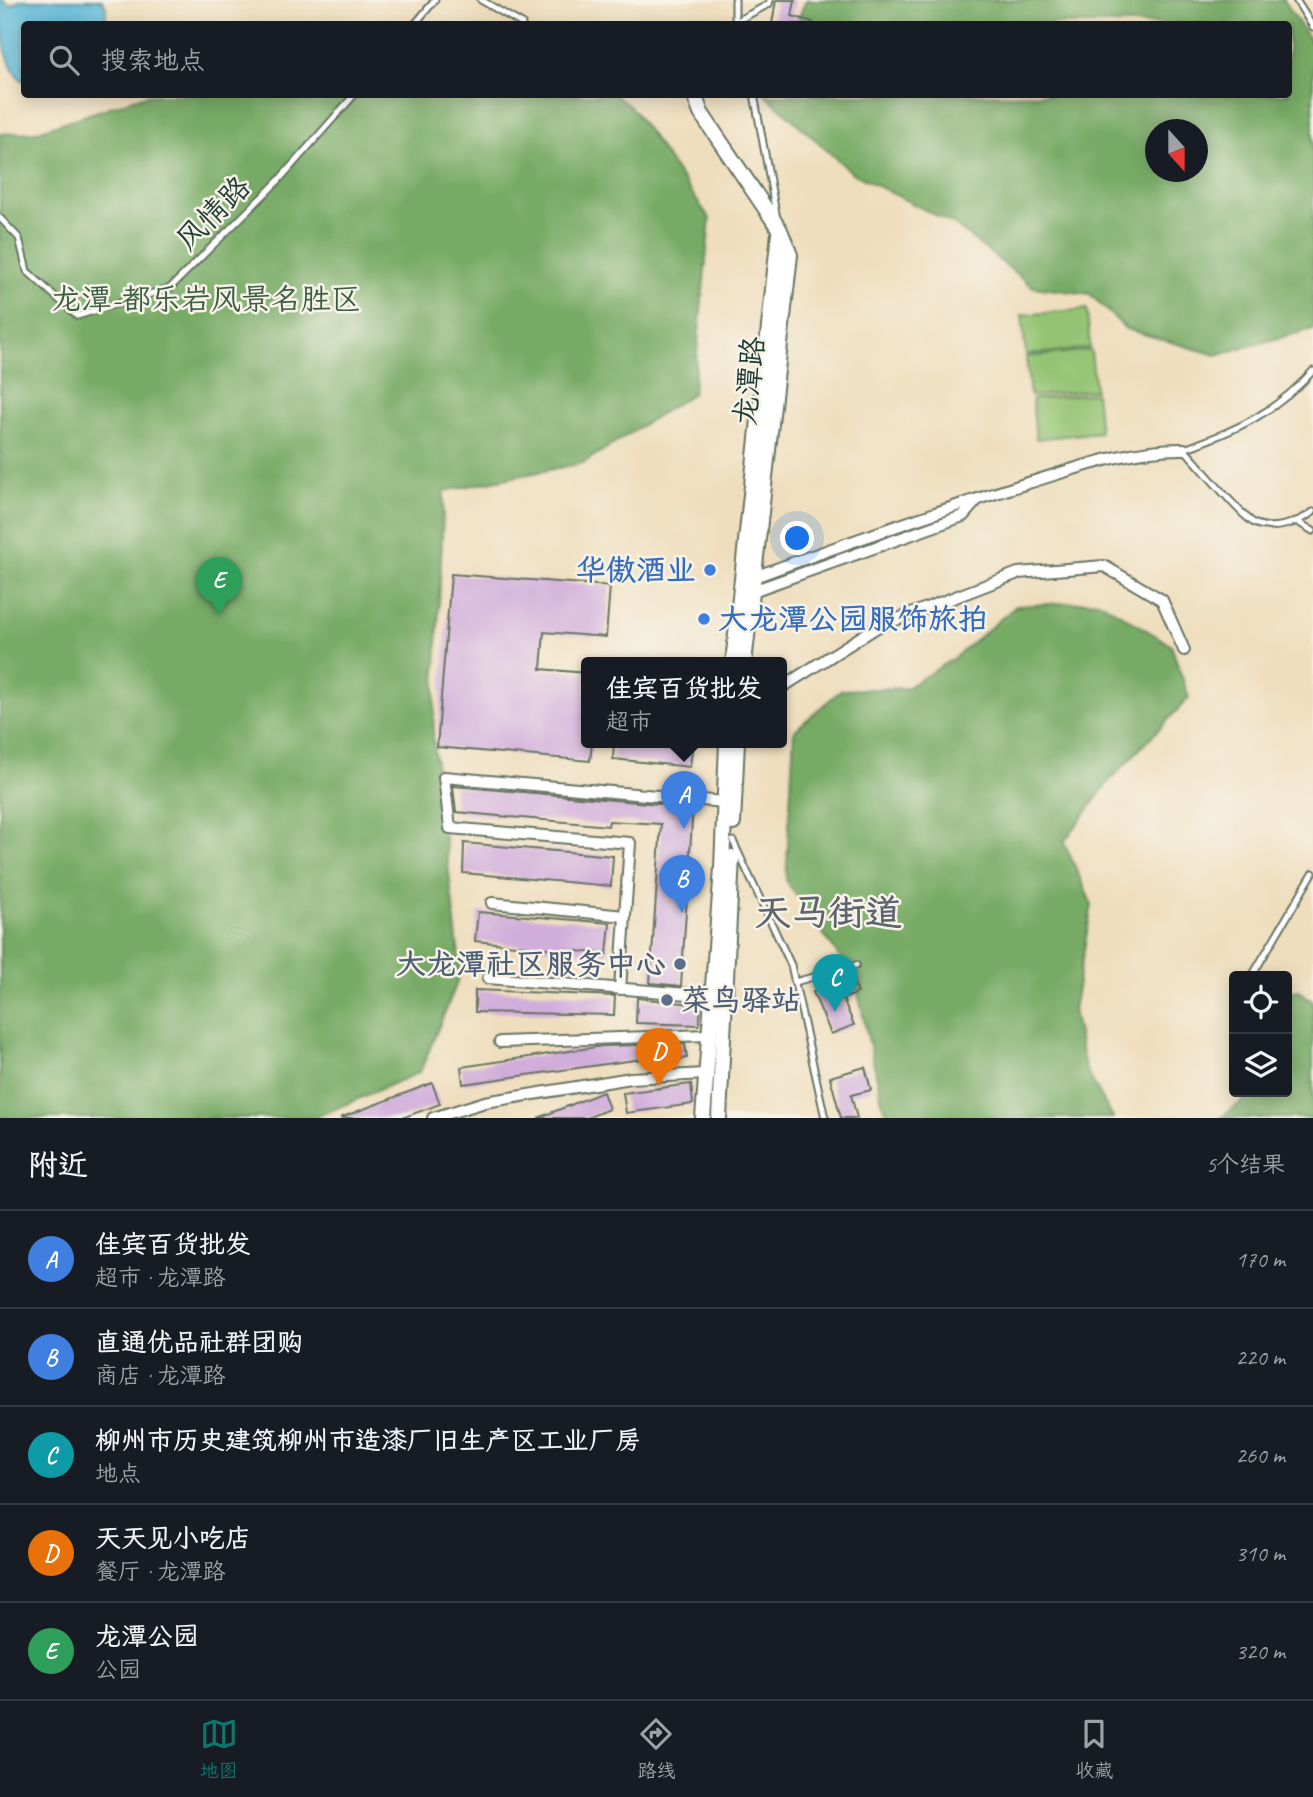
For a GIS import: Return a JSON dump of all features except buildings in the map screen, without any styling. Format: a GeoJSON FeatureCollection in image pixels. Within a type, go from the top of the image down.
{"type":"FeatureCollection","features":[{"type":"Feature","properties":{"kind":"street","name":"龙潭路"},"geometry":{"type":"LineString","coordinates":[[695,98],[701,113],[779,230],[790,256],[746,587]]}},
{"type":"Feature","properties":{"kind":"street"},"geometry":{"type":"LineString","coordinates":[[746,587],[963,516],[979,498],[1101,461],[1167,449],[1184,449]]}},
{"type":"Feature","properties":{"kind":"street"},"geometry":{"type":"LineString","coordinates":[[787,684],[877,627],[1018,573],[1104,566],[1162,600],[1184,650]]}},
{"type":"Feature","properties":{"kind":"street"},"geometry":{"type":"LineString","coordinates":[[734,657],[746,587]]}},
{"type":"Feature","properties":{"kind":"street"},"geometry":{"type":"LineString","coordinates":[[744,657],[746,587]]}},
{"type":"Feature","properties":{"kind":"street"},"geometry":{"type":"LineString","coordinates":[[703,1118],[713,996],[727,748]]}},
{"type":"Feature","properties":{"kind":"street"},"geometry":{"type":"LineString","coordinates":[[719,1118],[737,748]]}},
{"type":"Feature","properties":{"kind":"street"},"geometry":{"type":"LineString","coordinates":[[621,989],[629,843],[450,828],[444,777],[724,802]]}},
{"type":"Feature","properties":{"kind":"street"},"geometry":{"type":"LineString","coordinates":[[492,903],[625,916]]}},
{"type":"Feature","properties":{"kind":"street"},"geometry":{"type":"LineString","coordinates":[[488,978],[713,996]]}},
{"type":"Feature","properties":{"kind":"street"},"geometry":{"type":"LineString","coordinates":[[500,1042],[709,1035]]}},
{"type":"Feature","properties":{"kind":"street"},"geometry":{"type":"LineString","coordinates":[[433,1118],[485,1102],[618,1080],[705,1074]]}},
{"type":"Feature","properties":{"kind":"lane"},"geometry":{"type":"LineString","coordinates":[[418,21],[435,0]]}},
{"type":"Feature","properties":{"kind":"lane"},"geometry":{"type":"LineString","coordinates":[[481,0],[517,21]]}},
{"type":"Feature","properties":{"kind":"lane"},"geometry":{"type":"LineString","coordinates":[[735,0],[735,21]]}},
{"type":"Feature","properties":{"kind":"lane"},"geometry":{"type":"LineString","coordinates":[[739,21],[769,4],[770,0]]}},
{"type":"Feature","properties":{"kind":"lane"},"geometry":{"type":"LineString","coordinates":[[1296,0],[1313,27]]}},
{"type":"Feature","properties":{"kind":"lane","name":"风情路"},"geometry":{"type":"LineString","coordinates":[[0,218],[19,237],[27,271],[76,316],[170,288],[278,181],[351,98]]}},
{"type":"Feature","properties":{"kind":"lane"},"geometry":{"type":"LineString","coordinates":[[755,98],[779,230]]}},
{"type":"Feature","properties":{"kind":"lane"},"geometry":{"type":"LineString","coordinates":[[1313,371],[1294,392],[1240,429],[1184,449],[1254,524],[1277,527],[1313,512]]}},
{"type":"Feature","properties":{"kind":"lane"},"geometry":{"type":"LineString","coordinates":[[1296,521],[1313,531]]}},
{"type":"Feature","properties":{"kind":"lane"},"geometry":{"type":"LineString","coordinates":[[733,841],[791,965],[825,1118]]}},
{"type":"Feature","properties":{"kind":"lane"},"geometry":{"type":"LineString","coordinates":[[1255,971],[1313,873]]}},
{"type":"Feature","properties":{"kind":"lane"},"geometry":{"type":"LineString","coordinates":[[795,982],[856,965]]}},
{"type":"Feature","properties":{"kind":"green space"},"geometry":{"type":"Polygon","coordinates":[[[806,0],[1284,0],[1313,45],[1313,329],[1216,355],[1126,329],[1090,294],[1033,287],[955,225],[852,173],[769,98],[1292,98],[1292,21],[797,21],[806,0]]]}},
{"type":"Feature","properties":{"kind":"green space","name":"龙潭-都乐岩风景名胜区"},"geometry":{"type":"Polygon","coordinates":[[[137,98],[618,98],[631,107],[710,219],[693,393],[583,463],[444,491],[433,739],[461,973],[420,1072],[314,1118],[0,1118],[0,134],[35,132],[137,98]]]}},
{"type":"Feature","properties":{"kind":"green space"},"geometry":{"type":"Polygon","coordinates":[[[1087,309],[1090,348],[1026,355],[1022,315],[1087,309]]]}},
{"type":"Feature","properties":{"kind":"green space"},"geometry":{"type":"Polygon","coordinates":[[[1091,350],[1095,390],[1030,396],[1026,357],[1091,350]]]}},
{"type":"Feature","properties":{"kind":"green space"},"geometry":{"type":"Polygon","coordinates":[[[1096,393],[1100,432],[1036,439],[1032,399],[1096,393]]]}},
{"type":"Feature","properties":{"kind":"green space"},"geometry":{"type":"Polygon","coordinates":[[[1099,601],[1171,645],[1189,698],[1110,780],[1064,842],[1092,905],[1073,1010],[1085,1068],[1113,1118],[893,1118],[884,1110],[855,979],[786,881],[794,731],[841,690],[906,688],[954,658],[1016,606],[1099,601]]]}},
{"type":"Feature","properties":{"kind":"green space"},"geometry":{"type":"Polygon","coordinates":[[[1299,990],[1313,1002],[1313,1118],[1220,1118],[1249,1097],[1292,1097],[1292,991],[1299,990]]]}},
{"type":"Feature","properties":{"kind":"water"},"geometry":{"type":"Polygon","coordinates":[[[0,0],[4,0],[9,6],[21,0],[102,0],[106,7],[106,21],[21,21],[21,79],[8,56],[0,0]]]}},
{"type":"Feature","properties":{"kind":"place","name":"华傲酒业"},"geometry":{"type":"Point","coordinates":[710,570]}},
{"type":"Feature","properties":{"kind":"place","name":"龙潭公园"},"geometry":{"type":"Point","coordinates":[219,615]}},
{"type":"Feature","properties":{"kind":"place","name":"大龙潭公园服饰旅拍"},"geometry":{"type":"Point","coordinates":[704,619]}},
{"type":"Feature","properties":{"kind":"place","name":"佳宾百货批发"},"geometry":{"type":"Point","coordinates":[684,829]}},
{"type":"Feature","properties":{"kind":"place","name":"直通优品社群团购"},"geometry":{"type":"Point","coordinates":[682,913]}},
{"type":"Feature","properties":{"kind":"place","name":"大龙潭社区服务中心"},"geometry":{"type":"Point","coordinates":[680,964]}},
{"type":"Feature","properties":{"kind":"place","name":"菜鸟驿站"},"geometry":{"type":"Point","coordinates":[667,1000]}},
{"type":"Feature","properties":{"kind":"place","name":"柳州市历史建筑柳州市造漆厂旧生产区工业厂房"},"geometry":{"type":"Point","coordinates":[835,1012]}},
{"type":"Feature","properties":{"kind":"place","name":"天天见小吃店"},"geometry":{"type":"Point","coordinates":[659,1086]}},
{"type":"Feature","properties":{"kind":"district","name":"天马街道"},"geometry":{"type":"Point","coordinates":[828,912]}}]}
